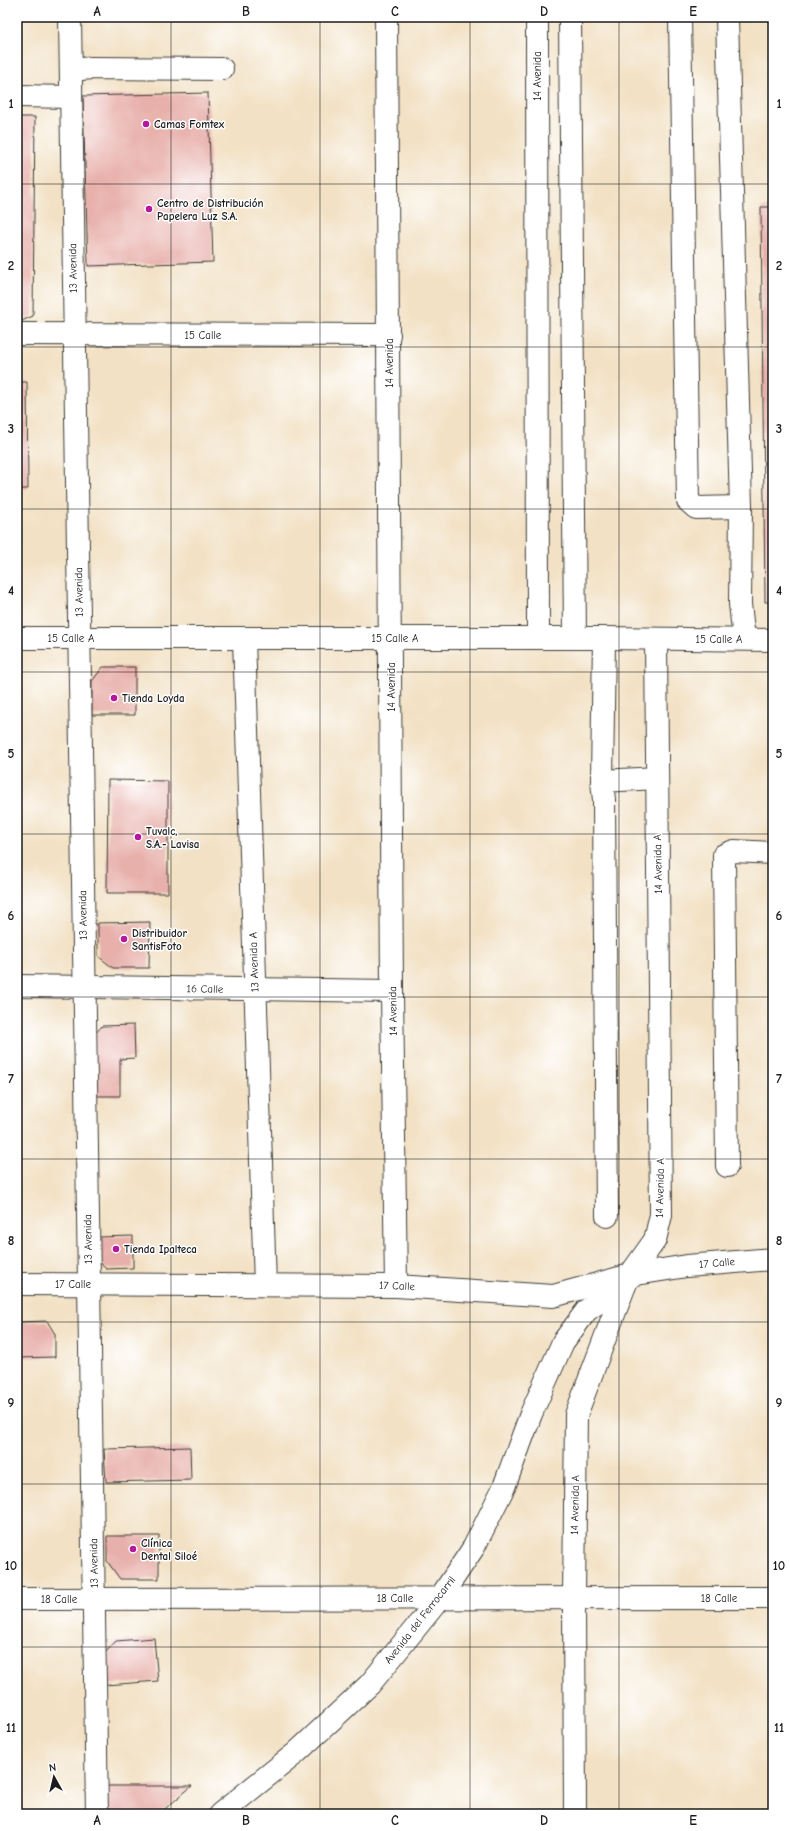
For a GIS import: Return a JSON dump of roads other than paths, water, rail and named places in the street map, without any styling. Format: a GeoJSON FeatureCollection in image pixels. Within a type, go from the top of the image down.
{"type":"FeatureCollection","features":[{"type":"Feature","properties":{"kind":"street","name":"13 Avenida"},"geometry":{"type":"LineString","coordinates":[[70,17],[97,1814]]}},
{"type":"Feature","properties":{"kind":"street","name":"14 Avenida"},"geometry":{"type":"LineString","coordinates":[[386,17],[392,991],[396,1286]]}},
{"type":"Feature","properties":{"kind":"street","name":"14 Avenida"},"geometry":{"type":"LineString","coordinates":[[537,17],[538,638]]}},
{"type":"Feature","properties":{"kind":"street"},"geometry":{"type":"LineString","coordinates":[[570,17],[575,638]]}},
{"type":"Feature","properties":{"kind":"street"},"geometry":{"type":"LineString","coordinates":[[680,17],[688,501],[696,508],[741,507]]}},
{"type":"Feature","properties":{"kind":"street"},"geometry":{"type":"LineString","coordinates":[[727,17],[741,507],[740,604],[744,639]]}},
{"type":"Feature","properties":{"kind":"street"},"geometry":{"type":"LineString","coordinates":[[70,70],[92,68],[222,69]]}},
{"type":"Feature","properties":{"kind":"street"},"geometry":{"type":"LineString","coordinates":[[17,96],[71,97]]}},
{"type":"Feature","properties":{"kind":"street","name":"15 Calle"},"geometry":{"type":"LineString","coordinates":[[17,334],[389,335]]}},
{"type":"Feature","properties":{"kind":"street","name":"15 Calle A"},"geometry":{"type":"LineString","coordinates":[[17,638],[604,638],[773,640]]}},
{"type":"Feature","properties":{"kind":"street","name":"13 Avenida A"},"geometry":{"type":"LineString","coordinates":[[244,638],[265,1285]]}},
{"type":"Feature","properties":{"kind":"street"},"geometry":{"type":"LineString","coordinates":[[604,638],[602,781],[604,800],[607,1216]]}},
{"type":"Feature","properties":{"kind":"street","name":"14 Avenida A"},"geometry":{"type":"LineString","coordinates":[[575,1814],[574,1598],[576,1415],[627,1280],[655,1240],[662,1215],[656,639]]}},
{"type":"Feature","properties":{"kind":"street"},"geometry":{"type":"LineString","coordinates":[[602,781],[657,778]]}},
{"type":"Feature","properties":{"kind":"street"},"geometry":{"type":"LineString","coordinates":[[726,1166],[724,855],[734,851],[773,854]]}},
{"type":"Feature","properties":{"kind":"street","name":"16 Calle"},"geometry":{"type":"LineString","coordinates":[[17,986],[392,991]]}},
{"type":"Feature","properties":{"kind":"street","name":"17 Calle"},"geometry":{"type":"LineString","coordinates":[[17,1284],[396,1286],[553,1296],[687,1266],[773,1259]]}},
{"type":"Feature","properties":{"kind":"street","name":"Avenida del Ferrocarril"},"geometry":{"type":"LineString","coordinates":[[220,1814],[296,1753],[370,1684],[440,1598],[474,1546],[504,1487],[531,1414],[563,1342],[587,1310],[627,1280]]}},
{"type":"Feature","properties":{"kind":"street","name":"18 Calle"},"geometry":{"type":"LineString","coordinates":[[17,1599],[773,1598]]}},
{"type":"Feature","properties":{"kind":"place","name":"Camas Fomtex"},"geometry":{"type":"Point","coordinates":[146,124]}},
{"type":"Feature","properties":{"kind":"place","name":"Centro de Distribución Papelera Luz S.A."},"geometry":{"type":"Point","coordinates":[149,209]}},
{"type":"Feature","properties":{"kind":"place","name":"Tienda Loyda"},"geometry":{"type":"Point","coordinates":[114,698]}},
{"type":"Feature","properties":{"kind":"place","name":"Tuvalc, S.A.- Lavisa"},"geometry":{"type":"Point","coordinates":[138,837]}},
{"type":"Feature","properties":{"kind":"place","name":"Distribuidor SantisFoto"},"geometry":{"type":"Point","coordinates":[124,939]}},
{"type":"Feature","properties":{"kind":"place","name":"Tienda Ipalteca"},"geometry":{"type":"Point","coordinates":[116,1249]}},
{"type":"Feature","properties":{"kind":"place","name":"Clínica Dental Siloé"},"geometry":{"type":"Point","coordinates":[133,1549]}}]}
